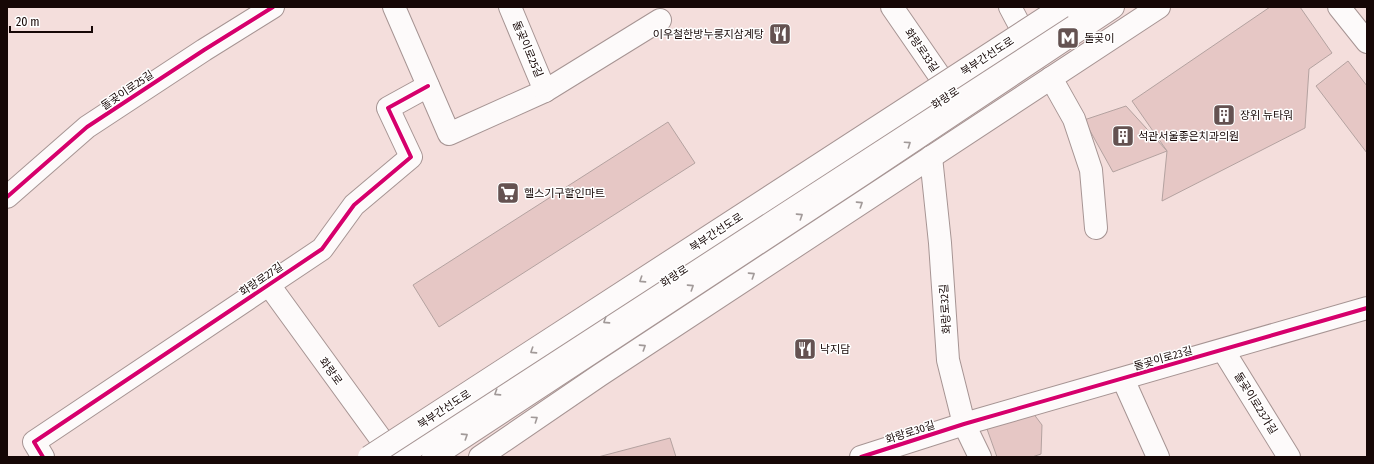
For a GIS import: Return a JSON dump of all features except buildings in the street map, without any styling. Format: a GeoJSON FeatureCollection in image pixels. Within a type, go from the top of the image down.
{"type":"FeatureCollection","features":[{"type":"Feature","properties":{"kind":"main road"},"geometry":{"type":"LineString","coordinates":[[394,7],[449,134],[545,92],[660,20]]}},
{"type":"Feature","properties":{"kind":"main road","name":"돌곶이로25길"},"geometry":{"type":"LineString","coordinates":[[510,7],[545,92]]}},
{"type":"Feature","properties":{"kind":"main road","name":"화랑로33길"},"geometry":{"type":"LineString","coordinates":[[892,7],[952,94]]}},
{"type":"Feature","properties":{"kind":"main road"},"geometry":{"type":"LineString","coordinates":[[1010,7],[1029,43]]}},
{"type":"Feature","properties":{"kind":"main road","name":"북부간선도로"},"geometry":{"type":"LineString","coordinates":[[369,457],[1062,7]]}},
{"type":"Feature","properties":{"kind":"main road","name":"화랑로"},"geometry":{"type":"LineString","coordinates":[[399,457],[1082,7]]}},
{"type":"Feature","properties":{"kind":"main road"},"geometry":{"type":"LineString","coordinates":[[433,457],[863,174],[1113,7]]}},
{"type":"Feature","properties":{"kind":"main road"},"geometry":{"type":"LineString","coordinates":[[480,457],[600,375],[1159,7]]}},
{"type":"Feature","properties":{"kind":"main road"},"geometry":{"type":"LineString","coordinates":[[1339,7],[1367,42]]}},
{"type":"Feature","properties":{"kind":"main road","name":"돌곶이로25길"},"geometry":{"type":"LineString","coordinates":[[7,197],[87,127],[268,8]]}},
{"type":"Feature","properties":{"kind":"main road"},"geometry":{"type":"LineString","coordinates":[[1051,78],[1074,119],[1091,170],[1096,228]]}},
{"type":"Feature","properties":{"kind":"main road","name":"화랑로27길"},"geometry":{"type":"LineString","coordinates":[[43,457],[34,442],[322,249],[354,205],[411,157],[388,108],[428,86]]}},
{"type":"Feature","properties":{"kind":"main road","name":"화랑로32길"},"geometry":{"type":"LineString","coordinates":[[931,157],[940,243],[948,360],[964,424],[980,457]]}},
{"type":"Feature","properties":{"kind":"main road","name":"화랑로"},"geometry":{"type":"LineString","coordinates":[[269,285],[394,457]]}},
{"type":"Feature","properties":{"kind":"main road","name":"돌곶이로23길"},"geometry":{"type":"LineString","coordinates":[[964,424],[1367,308]]}},
{"type":"Feature","properties":{"kind":"main road","name":"돌곶이로23가길"},"geometry":{"type":"LineString","coordinates":[[1223,350],[1289,457]]}},
{"type":"Feature","properties":{"kind":"main road"},"geometry":{"type":"LineString","coordinates":[[1123,379],[1158,457]]}},
{"type":"Feature","properties":{"kind":"main road","name":"화랑로30길"},"geometry":{"type":"LineString","coordinates":[[861,457],[964,424]]}},
{"type":"Feature","properties":{"kind":"cycle path"},"geometry":{"type":"LineString","coordinates":[[7,197],[87,127],[204,50],[273,7]]}},
{"type":"Feature","properties":{"kind":"cycle path"},"geometry":{"type":"LineString","coordinates":[[43,457],[34,442],[322,249],[354,205],[411,157],[388,108],[428,86]]}},
{"type":"Feature","properties":{"kind":"cycle path"},"geometry":{"type":"LineString","coordinates":[[861,457],[964,424],[1367,308]]}},
{"type":"Feature","properties":{"kind":"place","name":"이우철한방누룽지삼계탕"},"geometry":{"type":"Point","coordinates":[780,34]}},
{"type":"Feature","properties":{"kind":"place","name":"돌곶이"},"geometry":{"type":"Point","coordinates":[1068,38]}},
{"type":"Feature","properties":{"kind":"place","name":"장위 뉴타워"},"geometry":{"type":"Point","coordinates":[1224,115]}},
{"type":"Feature","properties":{"kind":"place","name":"석관서울좋은치과의원"},"geometry":{"type":"Point","coordinates":[1123,136]}},
{"type":"Feature","properties":{"kind":"place","name":"헬스기구할인마트"},"geometry":{"type":"Point","coordinates":[508,193]}},
{"type":"Feature","properties":{"kind":"place","name":"낙지담"},"geometry":{"type":"Point","coordinates":[805,349]}}]}
